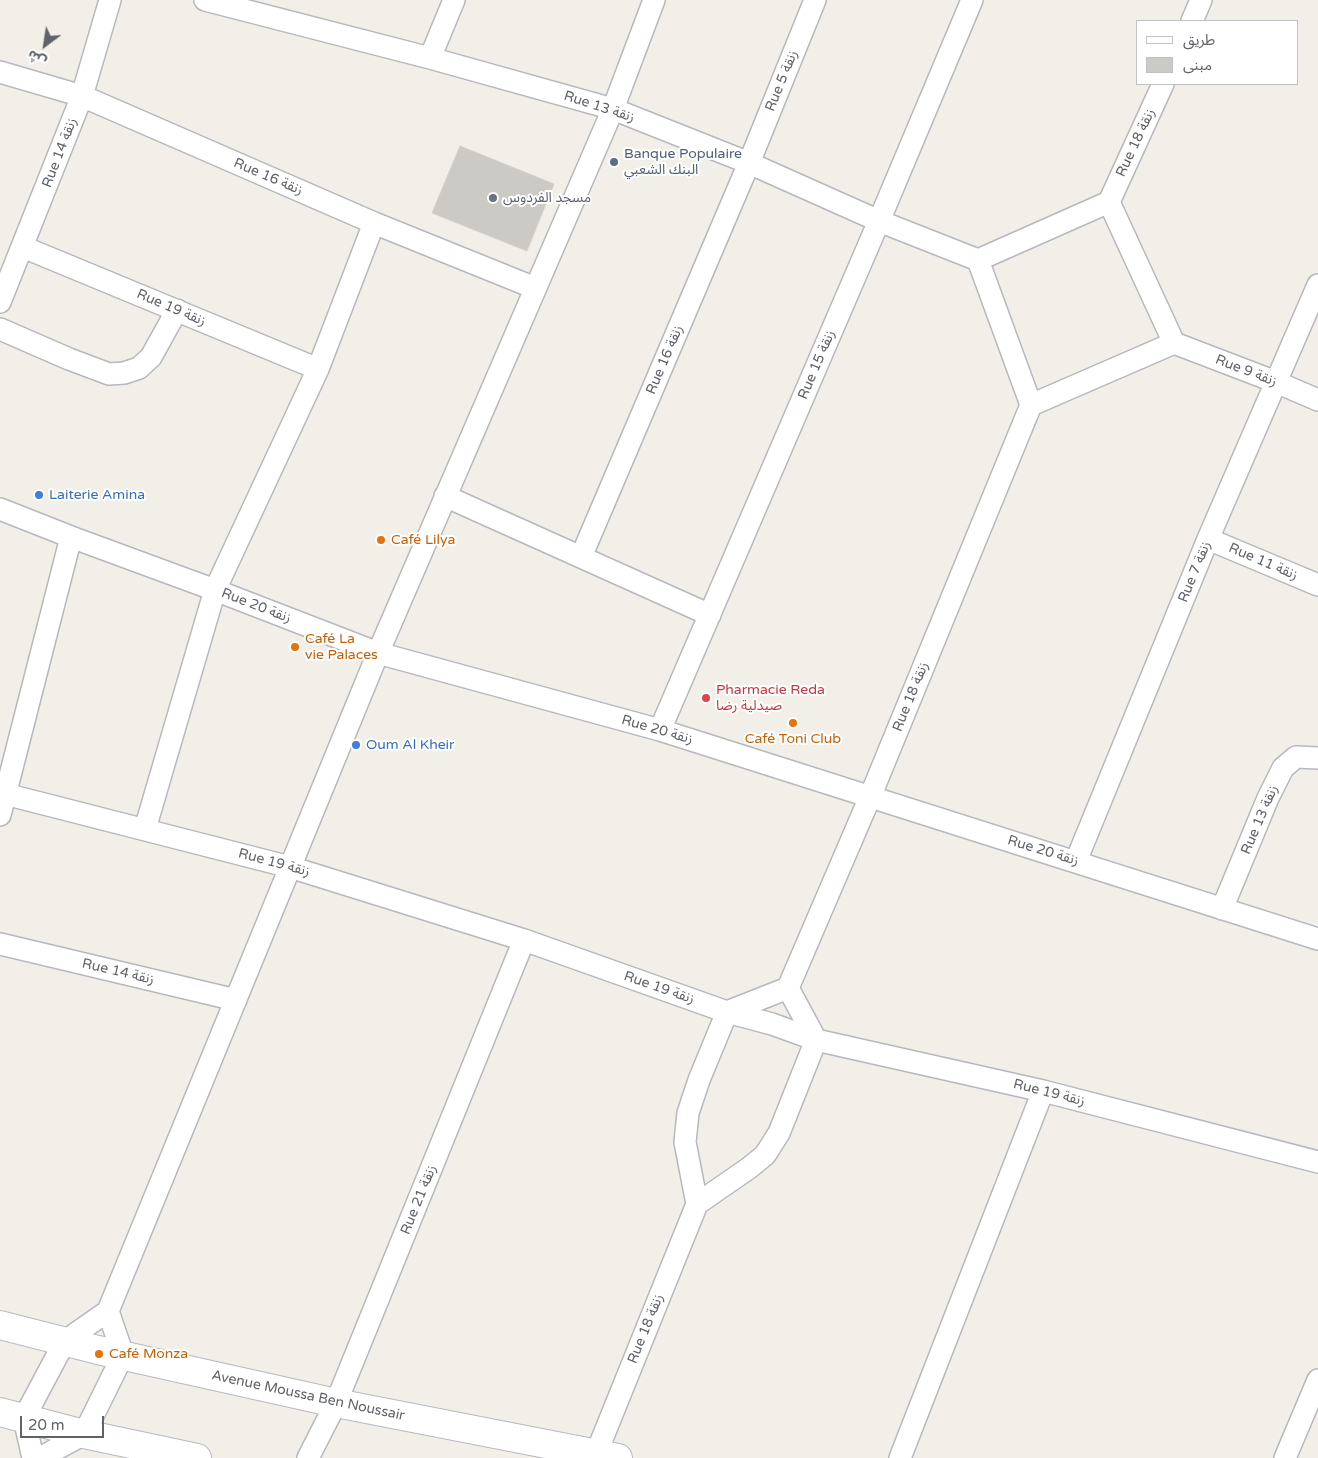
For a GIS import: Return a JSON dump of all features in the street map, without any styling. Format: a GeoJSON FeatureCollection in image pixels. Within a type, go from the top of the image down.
{"type":"FeatureCollection","features":[{"type":"Feature","properties":{"kind":"street","name":"Rue 14 زنقة"},"geometry":{"type":"LineString","coordinates":[[0,302],[82,96],[110,0]]}},
{"type":"Feature","properties":{"kind":"street","name":"Rue 13 زنقة"},"geometry":{"type":"LineString","coordinates":[[205,0],[430,58],[613,109],[749,163],[879,221],[978,260]]}},
{"type":"Feature","properties":{"kind":"street"},"geometry":{"type":"LineString","coordinates":[[430,58],[454,0]]}},
{"type":"Feature","properties":{"kind":"street"},"geometry":{"type":"LineString","coordinates":[[12,1415],[65,1341],[108,1311],[378,652],[613,109],[654,0]]}},
{"type":"Feature","properties":{"kind":"street","name":"Rue 5 زنقة"},"geometry":{"type":"LineString","coordinates":[[749,163],[815,0]]}},
{"type":"Feature","properties":{"kind":"street","name":"Rue 15 زنقة"},"geometry":{"type":"LineString","coordinates":[[660,730],[972,0]]}},
{"type":"Feature","properties":{"kind":"street"},"geometry":{"type":"LineString","coordinates":[[1192,20],[1202,0]]}},
{"type":"Feature","properties":{"kind":"street","name":"Rue 16 زنقة"},"geometry":{"type":"LineString","coordinates":[[0,72],[82,96],[374,223],[534,288]]}},
{"type":"Feature","properties":{"kind":"street","name":"Rue 18 زنقة"},"geometry":{"type":"LineString","coordinates":[[1109,202],[1163,85]]}},
{"type":"Feature","properties":{"kind":"street","name":"Rue 16 زنقة"},"geometry":{"type":"LineString","coordinates":[[581,557],[749,163]]}},
{"type":"Feature","properties":{"kind":"street"},"geometry":{"type":"LineString","coordinates":[[1109,202],[1174,343],[1031,404],[978,260],[1109,202]]}},
{"type":"Feature","properties":{"kind":"street"},"geometry":{"type":"LineString","coordinates":[[145,829],[215,590],[318,369],[374,223]]}},
{"type":"Feature","properties":{"kind":"street","name":"Rue 19 زنقة"},"geometry":{"type":"LineString","coordinates":[[23,247],[318,369]]}},
{"type":"Feature","properties":{"kind":"street","name":"Rue 7 زنقة"},"geometry":{"type":"LineString","coordinates":[[1076,861],[1208,539],[1318,285]]}},
{"type":"Feature","properties":{"kind":"street"},"geometry":{"type":"LineString","coordinates":[[0,329],[109,374],[124,373],[139,368],[151,358],[177,310]]}},
{"type":"Feature","properties":{"kind":"street","name":"Rue 9 زنقة"},"geometry":{"type":"LineString","coordinates":[[1174,343],[1318,400]]}},
{"type":"Feature","properties":{"kind":"street","name":"Rue 18 زنقة"},"geometry":{"type":"LineString","coordinates":[[788,988],[870,797],[1031,404]]}},
{"type":"Feature","properties":{"kind":"street"},"geometry":{"type":"LineString","coordinates":[[445,496],[710,615]]}},
{"type":"Feature","properties":{"kind":"street","name":"Rue 20 زنقة"},"geometry":{"type":"LineString","coordinates":[[0,509],[378,652],[660,730],[1318,939]]}},
{"type":"Feature","properties":{"kind":"street"},"geometry":{"type":"LineString","coordinates":[[0,814],[71,537]]}},
{"type":"Feature","properties":{"kind":"street","name":"Rue 11 زنقة"},"geometry":{"type":"LineString","coordinates":[[1208,539],[1318,585]]}},
{"type":"Feature","properties":{"kind":"street","name":"Rue 13 زنقة"},"geometry":{"type":"LineString","coordinates":[[1222,909],[1268,798],[1283,768],[1296,757],[1318,758]]}},
{"type":"Feature","properties":{"kind":"street","name":"Rue 19 زنقة"},"geometry":{"type":"LineString","coordinates":[[5,794],[290,867],[524,940],[728,1012],[772,1024],[816,1040],[1043,1091],[1318,1162]]}},
{"type":"Feature","properties":{"kind":"street","name":"Rue 21 زنقة"},"geometry":{"type":"LineString","coordinates":[[308,1458],[336,1403],[524,940]]}},
{"type":"Feature","properties":{"kind":"street","name":"Rue 14 زنقة"},"geometry":{"type":"LineString","coordinates":[[0,944],[236,1000]]}},
{"type":"Feature","properties":{"kind":"street"},"geometry":{"type":"LineString","coordinates":[[788,988],[816,1040],[779,1133],[765,1155],[697,1204],[685,1142],[688,1113],[699,1080],[728,1012],[788,988]]}},
{"type":"Feature","properties":{"kind":"street"},"geometry":{"type":"LineString","coordinates":[[900,1458],[1043,1091]]}},
{"type":"Feature","properties":{"kind":"street","name":"Rue 18 زنقة"},"geometry":{"type":"LineString","coordinates":[[607,1456],[697,1204]]}},
{"type":"Feature","properties":{"kind":"street"},"geometry":{"type":"LineString","coordinates":[[40,1458],[84,1434],[123,1356],[108,1311]]}},
{"type":"Feature","properties":{"kind":"street","name":"Avenue Moussa Ben Noussair"},"geometry":{"type":"LineString","coordinates":[[0,1325],[123,1356],[336,1403],[607,1456]]}},
{"type":"Feature","properties":{"kind":"street"},"geometry":{"type":"LineString","coordinates":[[1285,1458],[1318,1380]]}},
{"type":"Feature","properties":{"kind":"street"},"geometry":{"type":"LineString","coordinates":[[12,1415],[84,1434],[197,1458]]}},
{"type":"Feature","properties":{"kind":"street"},"geometry":{"type":"LineString","coordinates":[[12,1415],[33,1458]]}},
{"type":"Feature","properties":{"kind":"building"},"geometry":{"type":"Polygon","coordinates":[[[460,146],[554,184],[527,251],[432,213],[460,146]]]}},
{"type":"Feature","properties":{"kind":"place","name":"Banque Populaire البنك الشعبي"},"geometry":{"type":"Point","coordinates":[614,162]}},
{"type":"Feature","properties":{"kind":"place","name":"مسجد الفردوس"},"geometry":{"type":"Point","coordinates":[493,198]}},
{"type":"Feature","properties":{"kind":"place","name":"Laiterie Amina"},"geometry":{"type":"Point","coordinates":[39,495]}},
{"type":"Feature","properties":{"kind":"place","name":"Café Lilya"},"geometry":{"type":"Point","coordinates":[381,540]}},
{"type":"Feature","properties":{"kind":"place","name":"Café La vie Palaces"},"geometry":{"type":"Point","coordinates":[295,647]}},
{"type":"Feature","properties":{"kind":"place","name":"Pharmacie Reda صيدلية رضا"},"geometry":{"type":"Point","coordinates":[706,698]}},
{"type":"Feature","properties":{"kind":"place","name":"Café Toni Club"},"geometry":{"type":"Point","coordinates":[793,723]}},
{"type":"Feature","properties":{"kind":"place","name":"Oum Al Kheir"},"geometry":{"type":"Point","coordinates":[356,745]}},
{"type":"Feature","properties":{"kind":"place","name":"Café Monza"},"geometry":{"type":"Point","coordinates":[99,1354]}}]}
